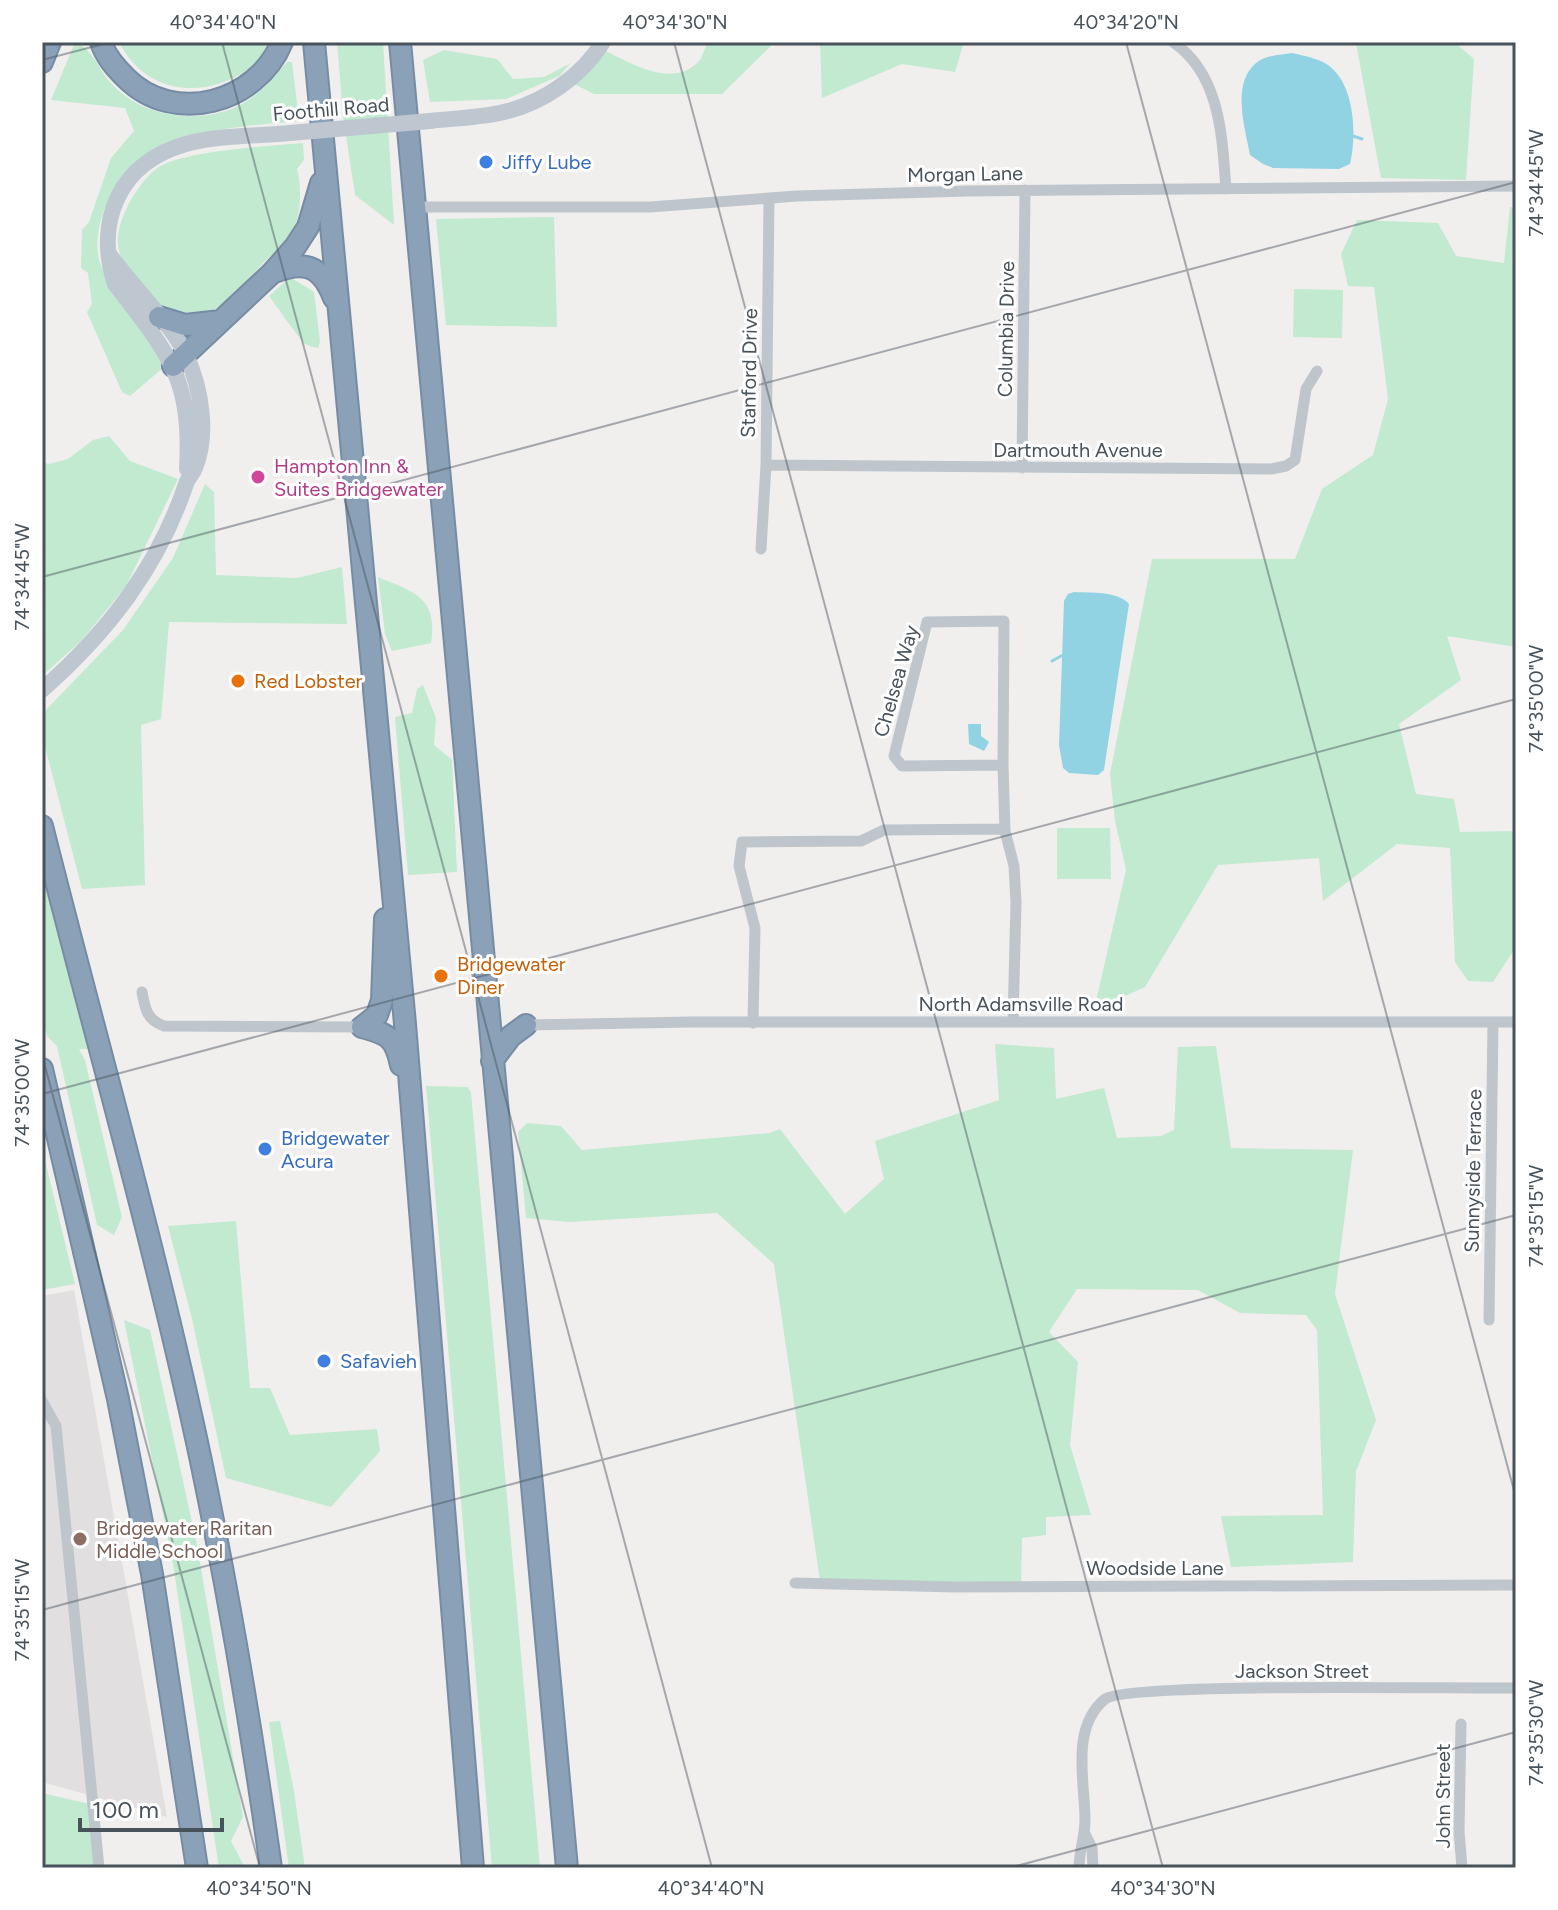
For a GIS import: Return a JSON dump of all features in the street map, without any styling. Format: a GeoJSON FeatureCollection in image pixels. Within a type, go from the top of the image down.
{"type":"FeatureCollection","features":[{"type":"Feature","properties":{"kind":"highway"},"geometry":{"type":"LineString","coordinates":[[42,62],[50,42]]}},
{"type":"Feature","properties":{"kind":"highway"},"geometry":{"type":"LineString","coordinates":[[101,42],[116,68],[139,89],[165,100],[196,104],[228,97],[249,84],[272,61],[282,42]]}},
{"type":"Feature","properties":{"kind":"highway"},"geometry":{"type":"LineString","coordinates":[[314,42],[390,858],[473,1868]]}},
{"type":"Feature","properties":{"kind":"highway"},"geometry":{"type":"LineString","coordinates":[[328,42],[343,241],[333,259]]}},
{"type":"Feature","properties":{"kind":"highway"},"geometry":{"type":"LineString","coordinates":[[390,42],[404,90]]}},
{"type":"Feature","properties":{"kind":"highway"},"geometry":{"type":"LineString","coordinates":[[400,42],[567,1868]]}},
{"type":"Feature","properties":{"kind":"highway"},"geometry":{"type":"LineString","coordinates":[[180,360],[272,273],[308,227],[326,169]]}},
{"type":"Feature","properties":{"kind":"highway"},"geometry":{"type":"LineString","coordinates":[[272,273],[297,265],[312,269],[325,280],[339,314]]}},
{"type":"Feature","properties":{"kind":"highway"},"geometry":{"type":"LineString","coordinates":[[159,317],[185,325],[221,321]]}},
{"type":"Feature","properties":{"kind":"highway"},"geometry":{"type":"LineString","coordinates":[[42,826],[160,1287],[200,1460],[242,1683],[271,1868]]}},
{"type":"Feature","properties":{"kind":"highway"},"geometry":{"type":"LineString","coordinates":[[362,1027],[377,1015],[382,1000],[390,858]]}},
{"type":"Feature","properties":{"kind":"highway"},"geometry":{"type":"LineString","coordinates":[[486,998],[507,1019],[526,1025]]}},
{"type":"Feature","properties":{"kind":"highway"},"geometry":{"type":"LineString","coordinates":[[492,1061],[511,1036],[526,1025]]}},
{"type":"Feature","properties":{"kind":"highway"},"geometry":{"type":"LineString","coordinates":[[362,1027],[381,1032],[397,1048],[412,1117]]}},
{"type":"Feature","properties":{"kind":"highway"},"geometry":{"type":"LineString","coordinates":[[42,1069],[99,1313],[144,1530],[197,1868]]}},
{"type":"Feature","properties":{"kind":"street","name":"Foothill Road"},"geometry":{"type":"LineString","coordinates":[[43,689],[93,643],[134,590],[175,516],[188,478],[195,470],[199,452],[202,418],[194,377],[115,284],[107,231],[115,201],[123,187],[147,163],[186,144],[502,113],[563,85],[598,51],[603,42]]}},
{"type":"Feature","properties":{"kind":"street"},"geometry":{"type":"LineString","coordinates":[[1173,42],[1195,63],[1215,101],[1226,189]]}},
{"type":"Feature","properties":{"kind":"street","name":"Morgan Lane"},"geometry":{"type":"LineString","coordinates":[[415,207],[650,207],[769,198],[1025,190],[1516,186]]}},
{"type":"Feature","properties":{"kind":"street","name":"Columbia Drive"},"geometry":{"type":"LineString","coordinates":[[1022,468],[1025,190]]}},
{"type":"Feature","properties":{"kind":"street","name":"Stanford Drive"},"geometry":{"type":"LineString","coordinates":[[761,549],[766,465],[769,198]]}},
{"type":"Feature","properties":{"kind":"street","name":"Foothill Road"},"geometry":{"type":"LineString","coordinates":[[109,254],[159,317],[180,360]]}},
{"type":"Feature","properties":{"kind":"street","name":"Dartmouth Avenue"},"geometry":{"type":"LineString","coordinates":[[766,465],[1271,469],[1286,466],[1295,460],[1306,389],[1317,371]]}},
{"type":"Feature","properties":{"kind":"street","name":"Chelsea Way"},"geometry":{"type":"LineString","coordinates":[[1003,765],[902,766],[894,756],[927,622],[1004,621],[1005,829],[1014,866],[1016,902],[1013,1022]]}},
{"type":"Feature","properties":{"kind":"street"},"geometry":{"type":"LineString","coordinates":[[753,1023],[755,928],[739,866],[742,842],[861,841],[884,830],[1005,829]]}},
{"type":"Feature","properties":{"kind":"street"},"geometry":{"type":"LineString","coordinates":[[142,992],[147,1015],[164,1026],[362,1027]]}},
{"type":"Feature","properties":{"kind":"street","name":"North Adamsville Road"},"geometry":{"type":"LineString","coordinates":[[526,1025],[632,1022],[1516,1022]]}},
{"type":"Feature","properties":{"kind":"street","name":"Sunnyside Terrace"},"geometry":{"type":"LineString","coordinates":[[1489,1320],[1493,1022]]}},
{"type":"Feature","properties":{"kind":"street"},"geometry":{"type":"LineString","coordinates":[[42,1401],[56,1426],[99,1868]]}},
{"type":"Feature","properties":{"kind":"street","name":"Woodside Lane"},"geometry":{"type":"LineString","coordinates":[[795,1583],[956,1587],[1516,1585]]}},
{"type":"Feature","properties":{"kind":"street","name":"Jackson Street"},"geometry":{"type":"LineString","coordinates":[[1084,1832],[1082,1750],[1086,1730],[1095,1711],[1113,1694],[1140,1691],[1516,1688]]}},
{"type":"Feature","properties":{"kind":"street","name":"John Street"},"geometry":{"type":"LineString","coordinates":[[1461,1724],[1459,1831],[1462,1868]]}},
{"type":"Feature","properties":{"kind":"street"},"geometry":{"type":"LineString","coordinates":[[1079,1868],[1084,1832]]}},
{"type":"Feature","properties":{"kind":"street"},"geometry":{"type":"LineString","coordinates":[[1084,1832],[1092,1848],[1093,1868]]}},
{"type":"Feature","properties":{"kind":"shaded area","name":"Bridgewater Raritan Middle School"},"geometry":{"type":"Polygon","coordinates":[[[74,1290],[167,1817],[42,1782],[42,1296],[74,1290]]]}},
{"type":"Feature","properties":{"kind":"green space"},"geometry":{"type":"Polygon","coordinates":[[[75,42],[87,50],[106,78],[124,95],[155,111],[173,115],[209,115],[242,104],[261,91],[287,62],[292,62],[299,121],[216,131],[164,146],[141,160],[122,179],[107,203],[98,233],[100,263],[164,367],[130,396],[122,392],[87,312],[92,304],[88,273],[81,268],[82,230],[89,222],[111,158],[134,131],[125,108],[51,100],[75,42]]]}},
{"type":"Feature","properties":{"kind":"green space"},"geometry":{"type":"Polygon","coordinates":[[[119,42],[268,42],[268,51],[252,66],[232,78],[214,85],[177,87],[144,73],[119,42]]]}},
{"type":"Feature","properties":{"kind":"green space"},"geometry":{"type":"Polygon","coordinates":[[[337,42],[383,42],[394,225],[355,195],[343,116],[337,42]]]}},
{"type":"Feature","properties":{"kind":"green space"},"geometry":{"type":"Polygon","coordinates":[[[708,42],[775,42],[722,94],[594,94],[576,85],[604,50],[639,67],[678,73],[700,60],[708,42]]]}},
{"type":"Feature","properties":{"kind":"green space"},"geometry":{"type":"Polygon","coordinates":[[[820,42],[964,42],[955,72],[902,64],[822,98],[820,42]]]}},
{"type":"Feature","properties":{"kind":"green space"},"geometry":{"type":"Polygon","coordinates":[[[1344,42],[1454,42],[1474,59],[1466,180],[1381,178],[1356,43],[1344,42]]]}},
{"type":"Feature","properties":{"kind":"green space"},"geometry":{"type":"Polygon","coordinates":[[[444,50],[497,59],[513,79],[544,77],[571,63],[559,76],[506,99],[430,102],[423,60],[444,50]]]}},
{"type":"Feature","properties":{"kind":"green space"},"geometry":{"type":"Polygon","coordinates":[[[303,143],[304,160],[297,169],[299,212],[288,240],[213,310],[193,316],[179,316],[166,313],[154,305],[128,271],[118,245],[124,213],[151,173],[171,161],[187,157],[303,143]]]}},
{"type":"Feature","properties":{"kind":"green space"},"geometry":{"type":"Polygon","coordinates":[[[1510,207],[1516,208],[1516,647],[1447,636],[1461,680],[1399,724],[1416,794],[1454,799],[1460,832],[1516,831],[1516,952],[1512,953],[1493,982],[1468,981],[1455,962],[1450,848],[1397,844],[1323,901],[1319,858],[1218,865],[1145,987],[1094,1010],[1126,870],[1115,821],[1110,774],[1152,559],[1295,559],[1322,489],[1373,455],[1388,399],[1374,287],[1348,286],[1341,254],[1357,220],[1438,223],[1456,256],[1504,263],[1510,207]]]}},
{"type":"Feature","properties":{"kind":"green space"},"geometry":{"type":"Polygon","coordinates":[[[554,217],[557,327],[446,325],[436,219],[554,217]]]}},
{"type":"Feature","properties":{"kind":"green space"},"geometry":{"type":"Polygon","coordinates":[[[290,277],[314,292],[320,342],[318,348],[303,341],[269,296],[290,277]]]}},
{"type":"Feature","properties":{"kind":"green space"},"geometry":{"type":"Polygon","coordinates":[[[1294,289],[1343,290],[1342,338],[1293,337],[1294,289]]]}},
{"type":"Feature","properties":{"kind":"green space"},"geometry":{"type":"Polygon","coordinates":[[[109,436],[130,461],[178,479],[126,586],[82,640],[42,676],[42,460],[48,464],[68,459],[93,440],[109,436]]]}},
{"type":"Feature","properties":{"kind":"green space"},"geometry":{"type":"Polygon","coordinates":[[[205,484],[214,492],[216,575],[297,578],[342,567],[347,624],[169,622],[161,719],[141,725],[145,885],[82,889],[42,735],[42,714],[123,630],[173,558],[205,484]]]}},
{"type":"Feature","properties":{"kind":"green space"},"geometry":{"type":"Polygon","coordinates":[[[378,577],[403,587],[427,606],[431,616],[431,643],[392,651],[385,634],[378,577]]]}},
{"type":"Feature","properties":{"kind":"green space"},"geometry":{"type":"Polygon","coordinates":[[[423,685],[436,718],[434,745],[452,760],[457,872],[408,875],[395,717],[412,713],[417,689],[423,685]]]}},
{"type":"Feature","properties":{"kind":"green space"},"geometry":{"type":"Polygon","coordinates":[[[1057,828],[1110,828],[1111,879],[1057,879],[1057,828]]]}},
{"type":"Feature","properties":{"kind":"green space"},"geometry":{"type":"Polygon","coordinates":[[[42,874],[88,1049],[79,1049],[85,1060],[122,1217],[114,1235],[97,1225],[57,1046],[47,1036],[42,1015],[42,874]]]}},
{"type":"Feature","properties":{"kind":"green space"},"geometry":{"type":"Polygon","coordinates":[[[995,1044],[1054,1048],[1056,1099],[1104,1088],[1117,1138],[1161,1136],[1174,1130],[1178,1047],[1216,1046],[1231,1148],[1353,1150],[1335,1294],[1376,1420],[1356,1471],[1353,1562],[1231,1567],[1221,1516],[1323,1515],[1317,1330],[1306,1315],[1240,1313],[1198,1290],[1077,1289],[1049,1332],[1078,1362],[1070,1445],[1091,1515],[1046,1517],[1046,1535],[1022,1538],[1021,1586],[821,1588],[774,1264],[717,1213],[570,1222],[526,1218],[518,1132],[527,1123],[561,1126],[582,1150],[769,1133],[780,1129],[845,1214],[884,1179],[875,1141],[999,1100],[995,1044]]]}},
{"type":"Feature","properties":{"kind":"green space"},"geometry":{"type":"Polygon","coordinates":[[[426,1086],[467,1087],[471,1092],[540,1868],[492,1868],[426,1086]]]}},
{"type":"Feature","properties":{"kind":"green space"},"geometry":{"type":"Polygon","coordinates":[[[42,1148],[75,1284],[42,1290],[42,1148]]]}},
{"type":"Feature","properties":{"kind":"green space"},"geometry":{"type":"Polygon","coordinates":[[[236,1221],[250,1388],[270,1388],[290,1435],[377,1429],[380,1451],[331,1507],[226,1478],[192,1319],[168,1226],[236,1221]]]}},
{"type":"Feature","properties":{"kind":"green space"},"geometry":{"type":"Polygon","coordinates":[[[124,1320],[150,1330],[197,1545],[243,1817],[231,1841],[245,1868],[219,1868],[173,1564],[124,1320]]]}},
{"type":"Feature","properties":{"kind":"green space"},"geometry":{"type":"Polygon","coordinates":[[[280,1721],[305,1868],[289,1868],[269,1722],[280,1721]]]}},
{"type":"Feature","properties":{"kind":"green space"},"geometry":{"type":"Polygon","coordinates":[[[42,1793],[94,1805],[99,1868],[42,1868],[42,1793]]]}},
{"type":"Feature","properties":{"kind":"water"},"geometry":{"type":"Polygon","coordinates":[[[1292,53],[1328,65],[1344,84],[1352,111],[1350,164],[1339,169],[1273,168],[1250,155],[1242,107],[1248,72],[1260,60],[1292,53]]]}},
{"type":"Feature","properties":{"kind":"water"},"geometry":{"type":"Polygon","coordinates":[[[1068,594],[1111,595],[1129,604],[1104,770],[1098,775],[1069,773],[1063,768],[1059,745],[1064,601],[1068,594]]]}},
{"type":"Feature","properties":{"kind":"water"},"geometry":{"type":"Polygon","coordinates":[[[968,724],[981,724],[981,736],[989,742],[984,751],[969,744],[968,724]]]}},
{"type":"Feature","properties":{"kind":"waterway"},"geometry":{"type":"LineString","coordinates":[[1350,135],[1362,139]]}},
{"type":"Feature","properties":{"kind":"waterway"},"geometry":{"type":"LineString","coordinates":[[1052,661],[1063,655]]}},
{"type":"Feature","properties":{"kind":"place","name":"Jiffy Lube"},"geometry":{"type":"Point","coordinates":[486,162]}},
{"type":"Feature","properties":{"kind":"place","name":"Hampton Inn & Suites Bridgewater"},"geometry":{"type":"Point","coordinates":[258,477]}},
{"type":"Feature","properties":{"kind":"place","name":"Red Lobster"},"geometry":{"type":"Point","coordinates":[238,681]}},
{"type":"Feature","properties":{"kind":"place","name":"Bridgewater Diner"},"geometry":{"type":"Point","coordinates":[441,976]}},
{"type":"Feature","properties":{"kind":"place","name":"Bridgewater Acura"},"geometry":{"type":"Point","coordinates":[265,1149]}},
{"type":"Feature","properties":{"kind":"place","name":"Safavieh"},"geometry":{"type":"Point","coordinates":[324,1361]}},
{"type":"Feature","properties":{"kind":"place","name":"Bridgewater Raritan Middle School"},"geometry":{"type":"Point","coordinates":[80,1539]}}]}
